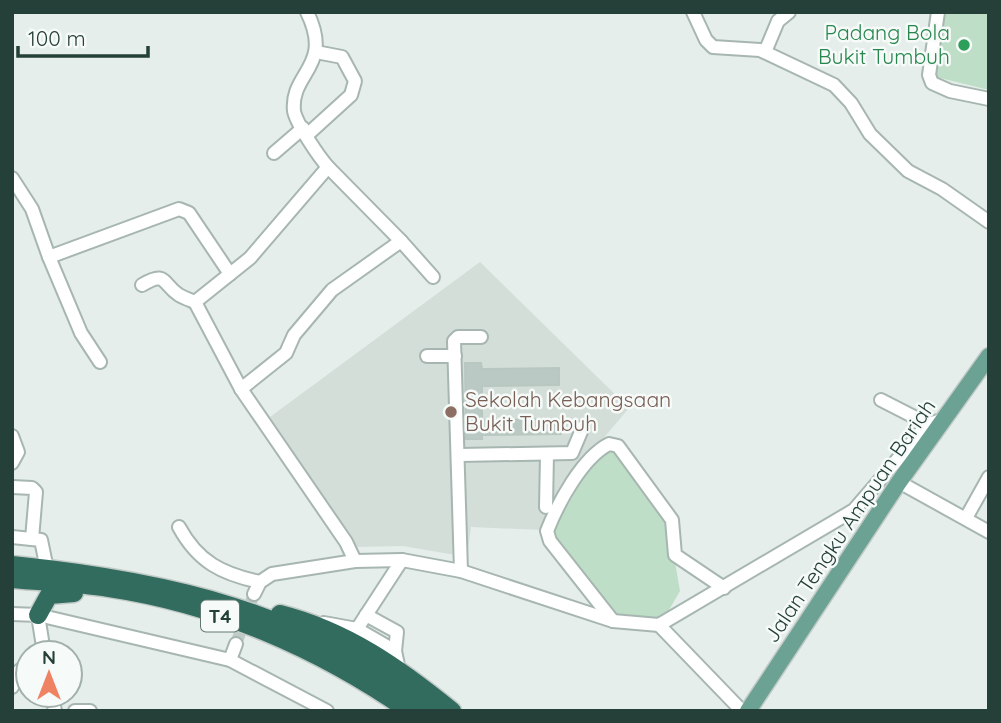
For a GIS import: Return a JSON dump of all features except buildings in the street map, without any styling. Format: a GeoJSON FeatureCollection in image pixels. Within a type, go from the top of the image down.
{"type":"FeatureCollection","features":[{"type":"Feature","properties":{"kind":"highway","name":"T4"},"geometry":{"type":"LineString","coordinates":[[12,565],[157,584],[244,610],[338,649],[403,689],[431,711]]}},
{"type":"Feature","properties":{"kind":"highway","name":"T4"},"geometry":{"type":"LineString","coordinates":[[12,579],[110,588],[242,623],[298,645],[345,669],[409,711]]}},
{"type":"Feature","properties":{"kind":"highway"},"geometry":{"type":"LineString","coordinates":[[38,615],[46,597],[58,593],[151,598]]}},
{"type":"Feature","properties":{"kind":"highway"},"geometry":{"type":"LineString","coordinates":[[244,610],[280,614],[313,622],[368,648],[452,711]]}},
{"type":"Feature","properties":{"kind":"main road","name":"Jalan Tengku Ampuan Bariah"},"geometry":{"type":"LineString","coordinates":[[748,711],[899,482],[935,422],[988,357]]}},
{"type":"Feature","properties":{"kind":"street"},"geometry":{"type":"LineString","coordinates":[[307,12],[316,37],[316,52],[295,103],[295,114],[328,167],[433,277]]}},
{"type":"Feature","properties":{"kind":"street"},"geometry":{"type":"LineString","coordinates":[[693,12],[706,40],[713,47],[747,47],[765,52],[834,85],[851,103],[870,134],[914,176],[942,189],[989,222]]}},
{"type":"Feature","properties":{"kind":"street"},"geometry":{"type":"LineString","coordinates":[[765,52],[778,21],[789,12]]}},
{"type":"Feature","properties":{"kind":"street"},"geometry":{"type":"LineString","coordinates":[[938,12],[929,75],[932,83],[950,91],[989,99]]}},
{"type":"Feature","properties":{"kind":"street"},"geometry":{"type":"LineString","coordinates":[[274,153],[351,95],[355,81],[346,60],[316,52]]}},
{"type":"Feature","properties":{"kind":"street"},"geometry":{"type":"LineString","coordinates":[[195,302],[250,258],[328,167]]}},
{"type":"Feature","properties":{"kind":"street"},"geometry":{"type":"LineString","coordinates":[[12,178],[32,209],[82,333],[100,362]]}},
{"type":"Feature","properties":{"kind":"street"},"geometry":{"type":"LineString","coordinates":[[50,257],[179,209],[189,212],[230,274]]}},
{"type":"Feature","properties":{"kind":"street"},"geometry":{"type":"LineString","coordinates":[[241,389],[286,353],[294,335],[332,290],[401,241]]}},
{"type":"Feature","properties":{"kind":"street"},"geometry":{"type":"LineString","coordinates":[[142,285],[153,278],[161,278],[180,295],[195,302],[241,389],[346,541],[355,561]]}},
{"type":"Feature","properties":{"kind":"street"},"geometry":{"type":"LineString","coordinates":[[461,571],[460,455],[454,341],[458,337],[481,337]]}},
{"type":"Feature","properties":{"kind":"street"},"geometry":{"type":"LineString","coordinates":[[427,356],[455,356]]}},
{"type":"Feature","properties":{"kind":"street"},"geometry":{"type":"LineString","coordinates":[[254,594],[260,582],[272,574],[355,561],[402,560],[461,571],[613,621],[659,625],[854,510],[935,422],[881,400]]}},
{"type":"Feature","properties":{"kind":"street"},"geometry":{"type":"LineString","coordinates":[[460,455],[572,453],[583,427]]}},
{"type":"Feature","properties":{"kind":"street"},"geometry":{"type":"LineString","coordinates":[[12,436],[18,452],[12,463]]}},
{"type":"Feature","properties":{"kind":"street"},"geometry":{"type":"LineString","coordinates":[[613,621],[550,541],[547,531],[586,466],[598,451],[609,444],[618,446],[672,520],[675,555],[724,588]]}},
{"type":"Feature","properties":{"kind":"street"},"geometry":{"type":"LineString","coordinates":[[546,507],[547,454]]}},
{"type":"Feature","properties":{"kind":"street"},"geometry":{"type":"LineString","coordinates":[[966,518],[989,477]]}},
{"type":"Feature","properties":{"kind":"street"},"geometry":{"type":"LineString","coordinates":[[899,482],[989,532]]}},
{"type":"Feature","properties":{"kind":"street"},"geometry":{"type":"LineString","coordinates":[[12,487],[32,488],[36,492],[33,539]]}},
{"type":"Feature","properties":{"kind":"street"},"geometry":{"type":"LineString","coordinates":[[179,527],[202,560],[219,570],[260,582]]}},
{"type":"Feature","properties":{"kind":"street"},"geometry":{"type":"LineString","coordinates":[[12,537],[41,540],[47,569]]}},
{"type":"Feature","properties":{"kind":"street"},"geometry":{"type":"LineString","coordinates":[[357,629],[402,560]]}},
{"type":"Feature","properties":{"kind":"street"},"geometry":{"type":"LineString","coordinates":[[12,614],[38,615],[230,660],[327,711]]}},
{"type":"Feature","properties":{"kind":"street"},"geometry":{"type":"LineString","coordinates":[[38,615],[42,639]]}},
{"type":"Feature","properties":{"kind":"street"},"geometry":{"type":"LineString","coordinates":[[366,615],[397,632],[395,651],[399,670]]}},
{"type":"Feature","properties":{"kind":"street"},"geometry":{"type":"LineString","coordinates":[[313,622],[357,629],[395,651]]}},
{"type":"Feature","properties":{"kind":"street"},"geometry":{"type":"LineString","coordinates":[[659,625],[742,711]]}},
{"type":"Feature","properties":{"kind":"street"},"geometry":{"type":"LineString","coordinates":[[230,660],[236,644]]}},
{"type":"Feature","properties":{"kind":"street"},"geometry":{"type":"LineString","coordinates":[[75,711],[90,711]]}},
{"type":"Feature","properties":{"kind":"shaded area","name":"Sekolah Kebangsaan Bukit Tumbuh"},"geometry":{"type":"Polygon","coordinates":[[[480,262],[629,408],[575,472],[543,530],[471,527],[467,557],[403,546],[357,547],[270,417],[480,262]]]}},
{"type":"Feature","properties":{"kind":"green space","name":"Padang Bola Bukit Tumbuh"},"geometry":{"type":"Polygon","coordinates":[[[945,12],[989,12],[989,90],[936,77],[945,12]]]}},
{"type":"Feature","properties":{"kind":"green space"},"geometry":{"type":"Polygon","coordinates":[[[614,447],[668,521],[680,591],[666,615],[654,621],[612,615],[551,534],[589,468],[614,447]]]}},
{"type":"Feature","properties":{"kind":"tunnel"},"geometry":{"type":"LineString","coordinates":[[236,644],[254,594]]}},
{"type":"Feature","properties":{"kind":"place","name":"Padang Bola Bukit Tumbuh"},"geometry":{"type":"Point","coordinates":[964,45]}},
{"type":"Feature","properties":{"kind":"place","name":"Sekolah Kebangsaan Bukit Tumbuh"},"geometry":{"type":"Point","coordinates":[451,412]}}]}
